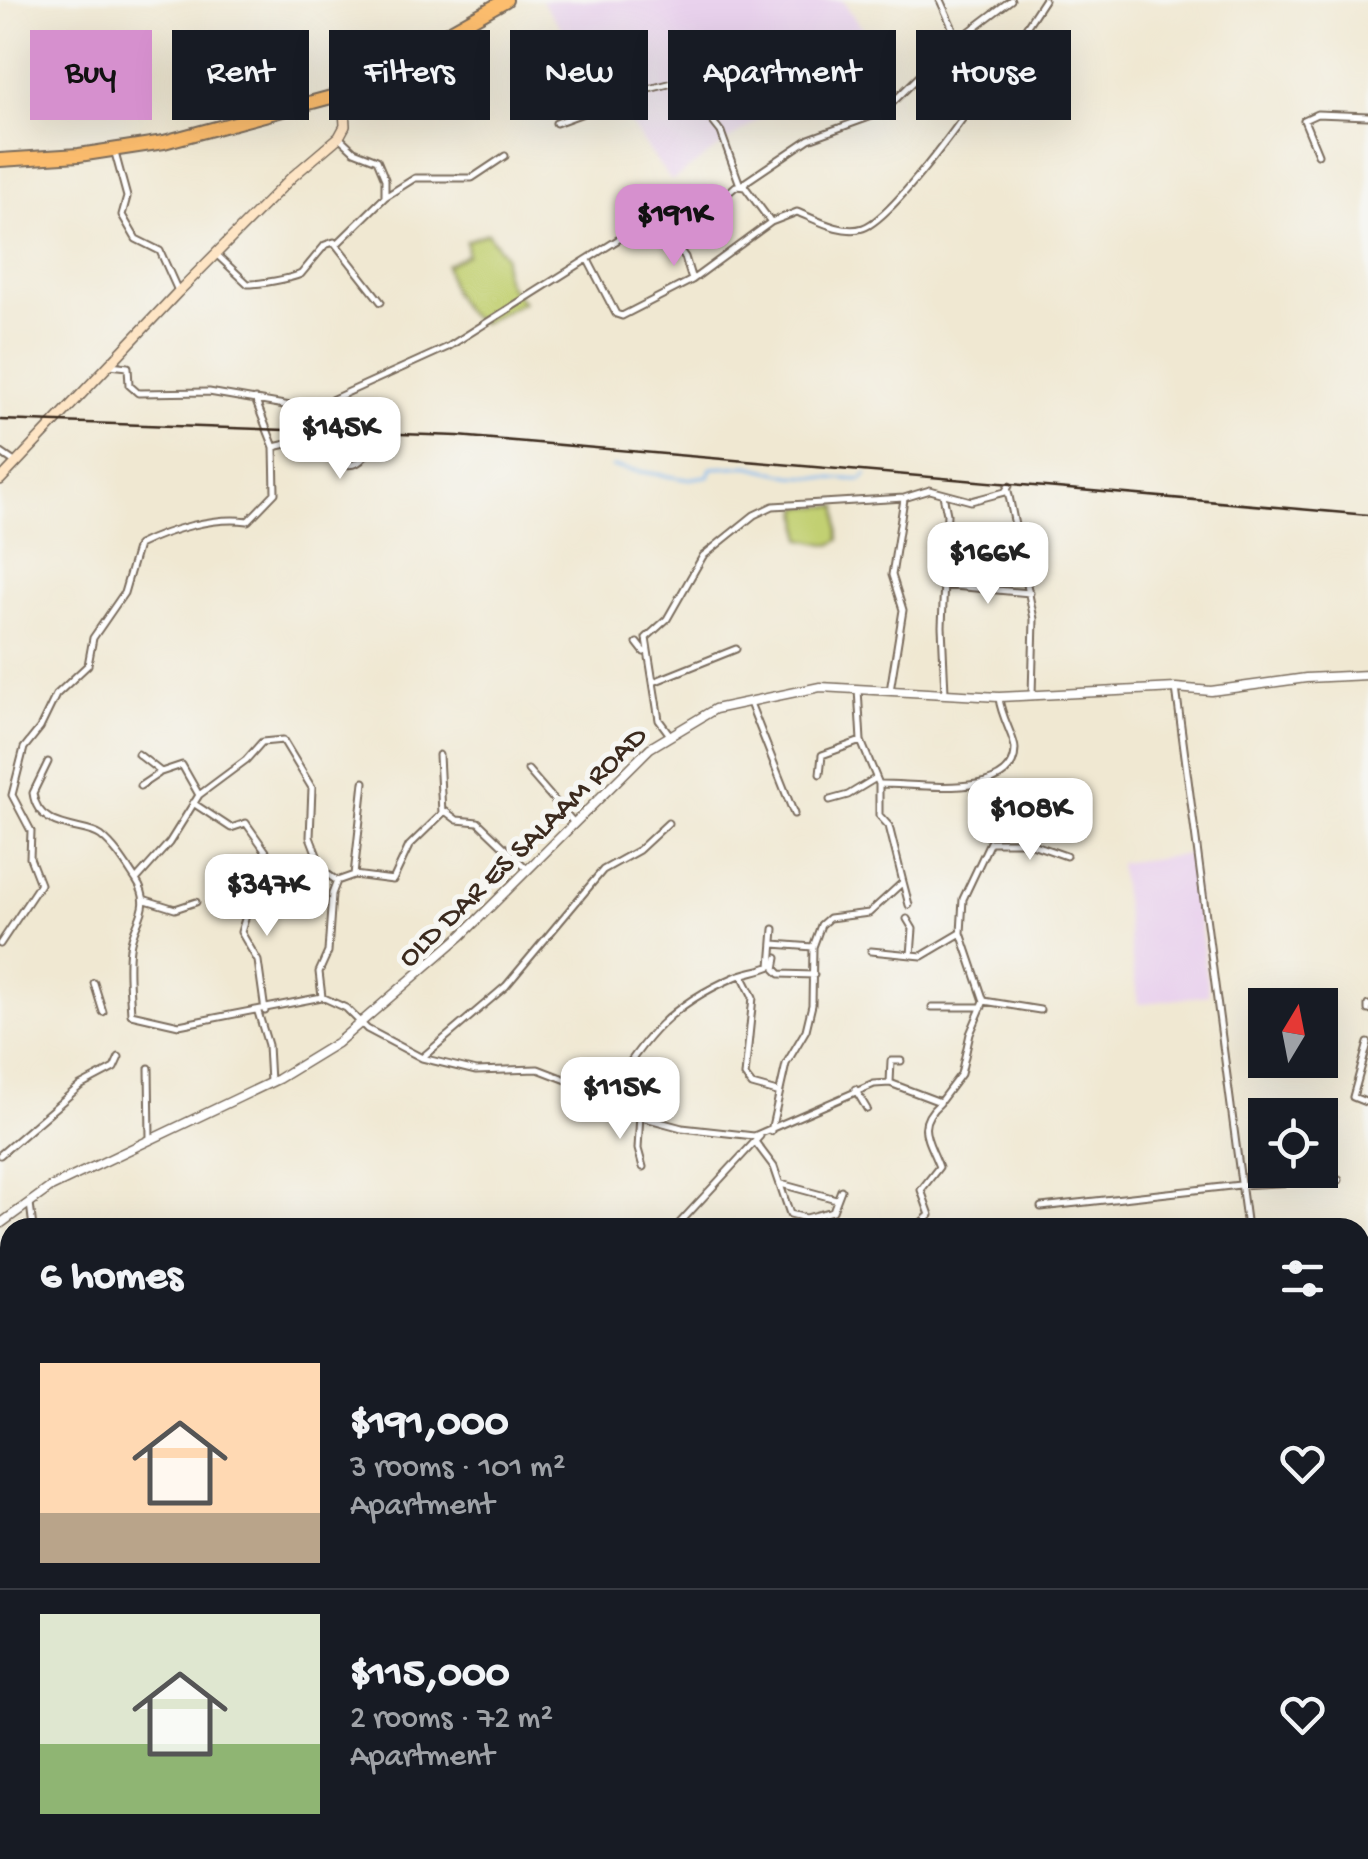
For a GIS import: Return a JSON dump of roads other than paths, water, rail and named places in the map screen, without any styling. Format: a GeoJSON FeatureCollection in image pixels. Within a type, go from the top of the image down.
{"type":"FeatureCollection","features":[{"type":"Feature","properties":{"kind":"highway"},"geometry":{"type":"LineString","coordinates":[[455,30],[506,0]]}},
{"type":"Feature","properties":{"kind":"highway"},"geometry":{"type":"LineString","coordinates":[[0,160],[114,151],[191,136],[329,93]]}},
{"type":"Feature","properties":{"kind":"main road"},"geometry":{"type":"LineString","coordinates":[[0,480],[178,292],[339,137],[344,120]]}},
{"type":"Feature","properties":{"kind":"street"},"geometry":{"type":"LineString","coordinates":[[940,0],[953,30]]}},
{"type":"Feature","properties":{"kind":"street"},"geometry":{"type":"LineString","coordinates":[[971,30],[1011,0]]}},
{"type":"Feature","properties":{"kind":"street"},"geometry":{"type":"LineString","coordinates":[[589,261],[619,316],[692,280],[770,222],[792,212],[851,230],[874,222],[964,118],[1044,0]]}},
{"type":"Feature","properties":{"kind":"street"},"geometry":{"type":"LineString","coordinates":[[107,364],[126,365],[129,385],[138,392],[177,390],[302,408],[335,401],[448,347],[654,217],[666,214],[685,220],[809,139],[883,112],[916,79]]}},
{"type":"Feature","properties":{"kind":"street"},"geometry":{"type":"LineString","coordinates":[[556,124],[668,84]]}},
{"type":"Feature","properties":{"kind":"street"},"geometry":{"type":"LineString","coordinates":[[1318,154],[1304,120],[1317,114],[1368,116]]}},
{"type":"Feature","properties":{"kind":"street"},"geometry":{"type":"LineString","coordinates":[[712,120],[721,132],[740,185],[770,222]]}},
{"type":"Feature","properties":{"kind":"street"},"geometry":{"type":"LineString","coordinates":[[339,137],[354,151],[377,160],[385,180],[384,197]]}},
{"type":"Feature","properties":{"kind":"street"},"geometry":{"type":"LineString","coordinates":[[114,151],[126,196],[122,215],[136,239],[160,251],[178,292]]}},
{"type":"Feature","properties":{"kind":"street"},"geometry":{"type":"LineString","coordinates":[[216,254],[248,284],[274,276],[301,274],[325,245],[337,244],[384,197],[415,178],[472,178],[505,156]]}},
{"type":"Feature","properties":{"kind":"street"},"geometry":{"type":"LineString","coordinates":[[654,217],[679,246],[692,280]]}},
{"type":"Feature","properties":{"kind":"street"},"geometry":{"type":"LineString","coordinates":[[337,244],[382,302]]}},
{"type":"Feature","properties":{"kind":"street"},"geometry":{"type":"LineString","coordinates":[[0,944],[40,884],[30,858],[31,831],[12,794],[24,748],[40,728],[56,695],[88,664],[93,638],[124,593],[138,545],[176,531],[234,519],[248,521],[275,493],[274,447],[255,399]]}},
{"type":"Feature","properties":{"kind":"street"},"geometry":{"type":"LineString","coordinates":[[274,447],[291,443],[388,448]]}},
{"type":"Feature","properties":{"kind":"street"},"geometry":{"type":"LineString","coordinates":[[326,445],[339,464],[351,466],[362,461],[369,448]]}},
{"type":"Feature","properties":{"kind":"street"},"geometry":{"type":"LineString","coordinates":[[0,452],[16,463]]}},
{"type":"Feature","properties":{"kind":"street"},"geometry":{"type":"LineString","coordinates":[[670,735],[660,720],[646,638],[667,618],[702,556],[754,514],[783,505],[904,498],[930,490],[971,501],[1008,487],[1031,593],[1032,694]]}},
{"type":"Feature","properties":{"kind":"street"},"geometry":{"type":"LineString","coordinates":[[943,495],[948,514],[943,585],[945,693]]}},
{"type":"Feature","properties":{"kind":"street"},"geometry":{"type":"LineString","coordinates":[[890,691],[904,610],[892,575],[904,498]]}},
{"type":"Feature","properties":{"kind":"street"},"geometry":{"type":"LineString","coordinates":[[943,585],[1031,593]]}},
{"type":"Feature","properties":{"kind":"street"},"geometry":{"type":"LineString","coordinates":[[636,643],[646,654]]}},
{"type":"Feature","properties":{"kind":"street"},"geometry":{"type":"LineString","coordinates":[[656,681],[736,649]]}},
{"type":"Feature","properties":{"kind":"street","name":"OLD DAR ES SALAAM ROAD"},"geometry":{"type":"LineString","coordinates":[[2,1218],[150,1138],[270,1083],[362,1024],[670,735],[715,709],[806,688],[999,697],[1176,688],[1211,691],[1306,678],[1368,675]]}},
{"type":"Feature","properties":{"kind":"street"},"geometry":{"type":"LineString","coordinates":[[858,688],[861,741],[877,781],[879,815],[888,826],[909,905]]}},
{"type":"Feature","properties":{"kind":"street"},"geometry":{"type":"LineString","coordinates":[[1176,688],[1245,1218]]}},
{"type":"Feature","properties":{"kind":"street"},"geometry":{"type":"LineString","coordinates":[[830,800],[877,781],[970,786],[1000,779],[1012,765],[1015,746],[1002,720],[999,697]]}},
{"type":"Feature","properties":{"kind":"street"},"geometry":{"type":"LineString","coordinates":[[749,700],[794,814]]}},
{"type":"Feature","properties":{"kind":"street"},"geometry":{"type":"LineString","coordinates":[[136,880],[169,843],[199,795],[246,760],[262,742],[283,740],[312,788],[310,836],[323,871],[337,881]]}},
{"type":"Feature","properties":{"kind":"street"},"geometry":{"type":"LineString","coordinates":[[820,774],[822,755],[861,741]]}},
{"type":"Feature","properties":{"kind":"street"},"geometry":{"type":"LineString","coordinates":[[138,754],[161,772]]}},
{"type":"Feature","properties":{"kind":"street"},"geometry":{"type":"LineString","coordinates":[[337,881],[354,876],[393,880],[409,846],[442,812],[439,756]]}},
{"type":"Feature","properties":{"kind":"street"},"geometry":{"type":"LineString","coordinates":[[48,762],[33,792],[37,806],[70,829],[102,836],[136,880],[146,900],[143,920],[130,947],[131,1014],[179,1024],[322,997],[346,1008],[362,1024],[424,1056],[476,1071],[531,1067],[682,1128],[758,1139]]}},
{"type":"Feature","properties":{"kind":"street"},"geometry":{"type":"LineString","coordinates":[[140,786],[182,764],[199,795]]}},
{"type":"Feature","properties":{"kind":"street"},"geometry":{"type":"LineString","coordinates":[[528,770],[574,823]]}},
{"type":"Feature","properties":{"kind":"street"},"geometry":{"type":"LineString","coordinates":[[354,876],[364,782]]}},
{"type":"Feature","properties":{"kind":"street"},"geometry":{"type":"LineString","coordinates":[[193,803],[231,828],[246,823],[277,867],[296,876],[323,871]]}},
{"type":"Feature","properties":{"kind":"street"},"geometry":{"type":"LineString","coordinates":[[442,812],[461,822],[478,822],[528,870]]}},
{"type":"Feature","properties":{"kind":"street"},"geometry":{"type":"LineString","coordinates":[[424,1056],[506,986],[603,870],[639,850],[668,823]]}},
{"type":"Feature","properties":{"kind":"street"},"geometry":{"type":"LineString","coordinates":[[929,1218],[921,1190],[938,1167],[924,1140],[924,1123],[961,1074],[983,1004],[961,933],[963,899],[988,843],[1026,842],[1066,856]]}},
{"type":"Feature","properties":{"kind":"street"},"geometry":{"type":"LineString","coordinates":[[270,1083],[258,961],[241,932],[255,886],[277,867]]}},
{"type":"Feature","properties":{"kind":"street"},"geometry":{"type":"LineString","coordinates":[[322,997],[318,972],[328,952],[332,894],[337,881]]}},
{"type":"Feature","properties":{"kind":"street"},"geometry":{"type":"LineString","coordinates":[[771,1131],[786,1064],[806,1030],[814,975],[813,946],[829,918],[869,913],[903,882]]}},
{"type":"Feature","properties":{"kind":"street"},"geometry":{"type":"LineString","coordinates":[[146,900],[175,910],[196,902]]}},
{"type":"Feature","properties":{"kind":"street"},"geometry":{"type":"LineString","coordinates":[[907,919],[913,928],[911,954]]}},
{"type":"Feature","properties":{"kind":"street"},"geometry":{"type":"LineString","coordinates":[[608,1096],[641,1043],[666,1014],[742,974],[771,966],[774,929]]}},
{"type":"Feature","properties":{"kind":"street"},"geometry":{"type":"LineString","coordinates":[[870,950],[930,953],[961,933]]}},
{"type":"Feature","properties":{"kind":"street"},"geometry":{"type":"LineString","coordinates":[[774,944],[813,946]]}},
{"type":"Feature","properties":{"kind":"street"},"geometry":{"type":"LineString","coordinates":[[776,958],[775,969],[780,974],[814,975]]}},
{"type":"Feature","properties":{"kind":"street"},"geometry":{"type":"LineString","coordinates":[[742,974],[753,997],[745,1076],[752,1085],[777,1092]]}},
{"type":"Feature","properties":{"kind":"street"},"geometry":{"type":"LineString","coordinates":[[94,984],[102,1012]]}},
{"type":"Feature","properties":{"kind":"street"},"geometry":{"type":"LineString","coordinates":[[932,1007],[983,1004],[1040,1010]]}},
{"type":"Feature","properties":{"kind":"street"},"geometry":{"type":"LineString","coordinates":[[1368,1043],[1353,1097],[1368,1103]]}},
{"type":"Feature","properties":{"kind":"street"},"geometry":{"type":"LineString","coordinates":[[0,1154],[80,1086],[114,1068],[119,1057]]}},
{"type":"Feature","properties":{"kind":"street"},"geometry":{"type":"LineString","coordinates":[[890,1083],[891,1061],[901,1062]]}},
{"type":"Feature","properties":{"kind":"street"},"geometry":{"type":"LineString","coordinates":[[149,1068],[150,1138]]}},
{"type":"Feature","properties":{"kind":"street"},"geometry":{"type":"LineString","coordinates":[[684,1218],[746,1148],[750,1151],[758,1139],[771,1131],[855,1089],[890,1083],[940,1102]]}},
{"type":"Feature","properties":{"kind":"street"},"geometry":{"type":"LineString","coordinates":[[855,1089],[867,1108]]}},
{"type":"Feature","properties":{"kind":"street"},"geometry":{"type":"LineString","coordinates":[[640,1114],[638,1149],[643,1166]]}},
{"type":"Feature","properties":{"kind":"street"},"geometry":{"type":"LineString","coordinates":[[758,1139],[781,1184],[788,1212],[798,1217],[832,1211],[841,1190]]}},
{"type":"Feature","properties":{"kind":"street"},"geometry":{"type":"LineString","coordinates":[[781,1184],[836,1199]]}},
{"type":"Feature","properties":{"kind":"street"},"geometry":{"type":"LineString","coordinates":[[1041,1207],[1248,1185]]}},
{"type":"Feature","properties":{"kind":"street"},"geometry":{"type":"LineString","coordinates":[[30,1200],[32,1218]]}},
{"type":"Feature","properties":{"kind":"waterway"},"geometry":{"type":"LineString","coordinates":[[612,467],[686,479],[708,476],[711,468],[748,466],[791,476],[862,480],[867,474]]}},
{"type":"Feature","properties":{"kind":"railway"},"geometry":{"type":"LineString","coordinates":[[0,420],[458,436],[1368,515]]}}]}
